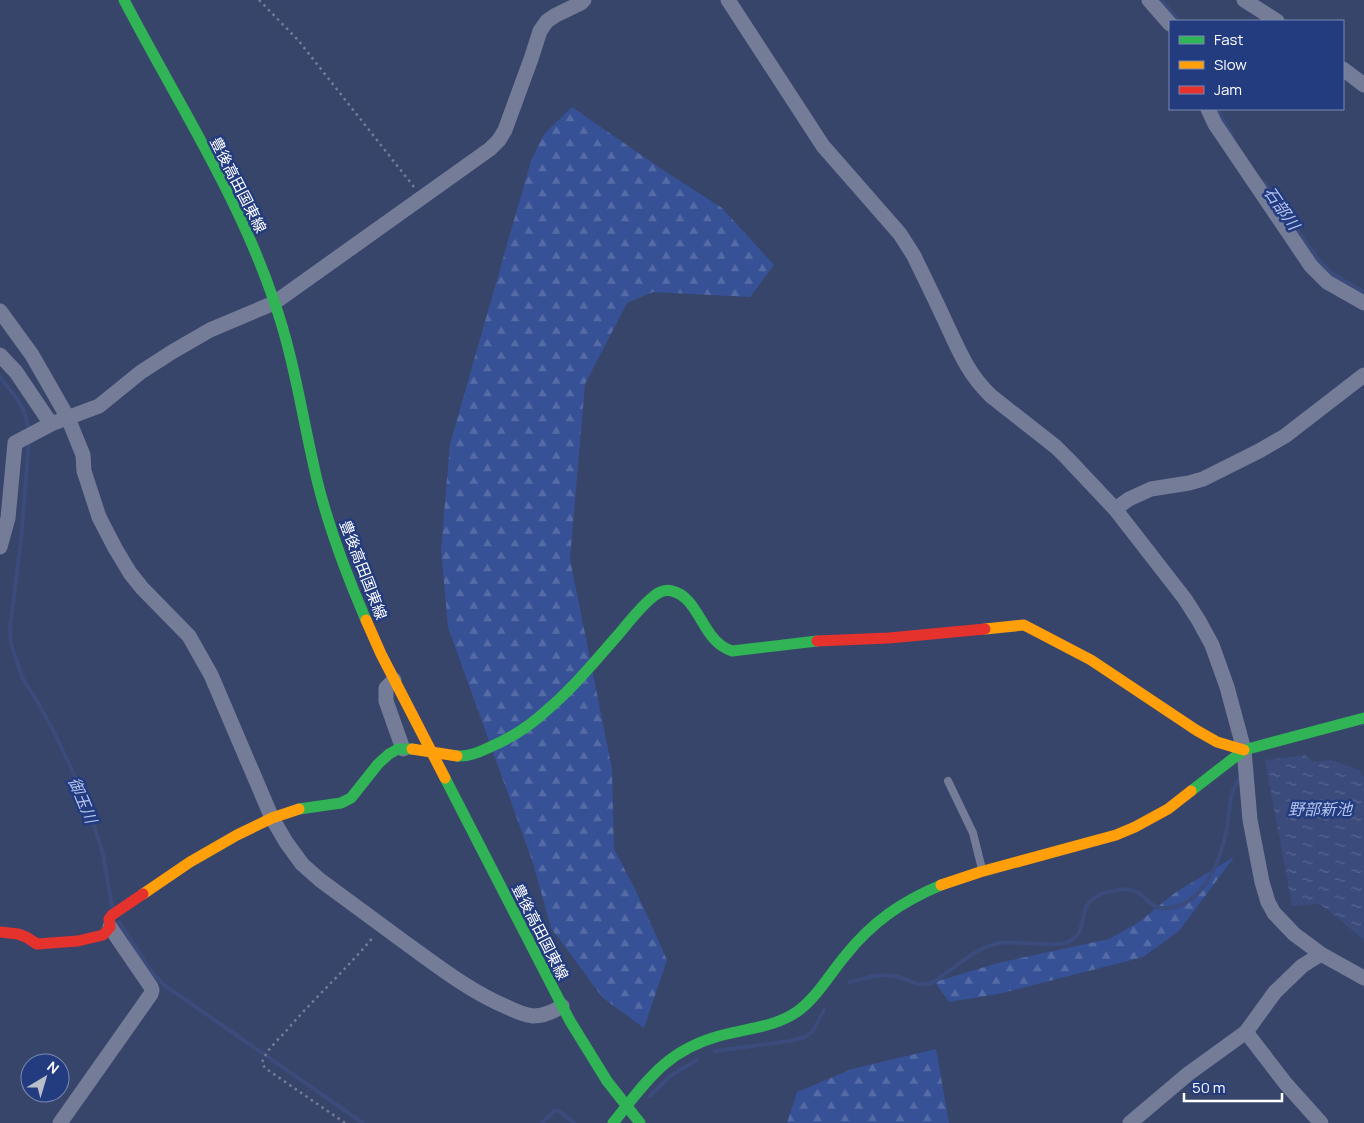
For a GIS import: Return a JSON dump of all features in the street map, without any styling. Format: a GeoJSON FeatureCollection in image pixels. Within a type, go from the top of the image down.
{"type":"FeatureCollection","features":[{"type":"Feature","properties":{"kind":"street","name":"豊後高田国東線"},"geometry":{"type":"LineString","coordinates":[[124,0],[236,208],[262,270],[293,366],[326,512],[362,613],[394,680],[583,1045],[626,1107],[640,1123]]}},
{"type":"Feature","properties":{"kind":"street"},"geometry":{"type":"LineString","coordinates":[[0,547],[15,443],[51,424],[99,406],[141,372],[210,330],[274,303],[490,149],[505,130],[540,31],[551,18],[584,0]]}},
{"type":"Feature","properties":{"kind":"street"},"geometry":{"type":"LineString","coordinates":[[728,0],[822,146],[908,245],[970,373],[991,396],[1067,458],[1115,509],[1174,585],[1199,621],[1212,645],[1227,687],[1244,750],[1250,820],[1262,882],[1268,902],[1274,913],[1294,934],[1321,954],[1364,978]]}},
{"type":"Feature","properties":{"kind":"street"},"geometry":{"type":"LineString","coordinates":[[1149,0],[1169,23]]}},
{"type":"Feature","properties":{"kind":"street"},"geometry":{"type":"LineString","coordinates":[[1244,0],[1275,20]]}},
{"type":"Feature","properties":{"kind":"street"},"geometry":{"type":"LineString","coordinates":[[1344,71],[1364,85]]}},
{"type":"Feature","properties":{"kind":"street"},"geometry":{"type":"LineString","coordinates":[[1208,110],[1215,124],[1311,266],[1327,282],[1364,303]]}},
{"type":"Feature","properties":{"kind":"street"},"geometry":{"type":"LineString","coordinates":[[0,312],[32,355],[68,418],[83,456],[84,471],[99,517],[115,548],[130,573],[142,588],[188,636],[211,675],[272,818],[302,864],[320,880],[382,926],[468,987],[492,1001],[533,1016],[553,1012],[562,1006]]}},
{"type":"Feature","properties":{"kind":"street"},"geometry":{"type":"LineString","coordinates":[[0,355],[16,372],[51,424]]}},
{"type":"Feature","properties":{"kind":"street"},"geometry":{"type":"LineString","coordinates":[[1115,509],[1129,498],[1151,489],[1203,479],[1259,451],[1285,436],[1364,375]]}},
{"type":"Feature","properties":{"kind":"street"},"geometry":{"type":"LineString","coordinates":[[0,932],[18,934],[37,944],[78,941],[103,935],[113,918],[190,862],[229,840],[272,818],[303,808],[341,803],[351,798],[384,758],[393,751],[407,749],[466,757],[516,734],[556,702],[582,676],[648,602],[662,590],[676,592],[687,600],[717,644],[732,651],[805,642],[889,638],[1024,626],[1090,660],[1217,742],[1244,750]]}},
{"type":"Feature","properties":{"kind":"street"},"geometry":{"type":"LineString","coordinates":[[394,680],[386,688],[386,701],[407,749]]}},
{"type":"Feature","properties":{"kind":"street"},"geometry":{"type":"LineString","coordinates":[[613,1123],[648,1079],[674,1054],[720,1035],[752,1030],[768,1025],[798,1011],[810,1000],[872,926],[906,902],[942,884],[982,871],[1116,835],[1168,809],[1244,750],[1364,718]]}},
{"type":"Feature","properties":{"kind":"street"},"geometry":{"type":"LineString","coordinates":[[60,1123],[151,994],[152,990],[113,918]]}},
{"type":"Feature","properties":{"kind":"street"},"geometry":{"type":"LineString","coordinates":[[1130,1123],[1188,1074],[1246,1032],[1275,992],[1302,966],[1321,954]]}},
{"type":"Feature","properties":{"kind":"street"},"geometry":{"type":"LineString","coordinates":[[1246,1032],[1286,1084],[1321,1123]]}},
{"type":"Feature","properties":{"kind":"lane"},"geometry":{"type":"LineString","coordinates":[[948,781],[973,833],[982,871]]}},
{"type":"Feature","properties":{"kind":"path"},"geometry":{"type":"LineString","coordinates":[[259,0],[298,40],[422,197]]}},
{"type":"Feature","properties":{"kind":"path"},"geometry":{"type":"LineString","coordinates":[[345,1123],[262,1066],[262,1061],[304,1010],[353,960],[382,926]]}},
{"type":"Feature","properties":{"kind":"green space"},"geometry":{"type":"Polygon","coordinates":[[[572,107],[722,208],[774,265],[750,297],[653,292],[627,303],[585,384],[570,559],[612,769],[614,849],[636,891],[667,960],[644,1028],[603,998],[551,928],[533,863],[448,627],[441,549],[450,444],[531,161],[544,134],[572,107]]]}},
{"type":"Feature","properties":{"kind":"green space"},"geometry":{"type":"Polygon","coordinates":[[[1234,857],[1179,931],[1143,957],[998,994],[949,1002],[935,982],[998,963],[1109,939],[1139,922],[1176,892],[1234,857]]]}},
{"type":"Feature","properties":{"kind":"green space"},"geometry":{"type":"Polygon","coordinates":[[[936,1049],[949,1123],[787,1123],[797,1092],[852,1069],[936,1049]]]}},
{"type":"Feature","properties":{"kind":"water","name":"野部新池"},"geometry":{"type":"Polygon","coordinates":[[[1305,755],[1312,762],[1331,760],[1359,770],[1364,777],[1364,940],[1320,904],[1292,906],[1265,760],[1305,755]]]}},
{"type":"Feature","properties":{"kind":"waterway","name":"石部川"},"geometry":{"type":"LineString","coordinates":[[1161,0],[1178,20]]}},
{"type":"Feature","properties":{"kind":"waterway","name":"石部川"},"geometry":{"type":"LineString","coordinates":[[1218,110],[1233,138]]}},
{"type":"Feature","properties":{"kind":"waterway","name":"石部川"},"geometry":{"type":"LineString","coordinates":[[1263,181],[1320,262],[1331,273],[1364,292]]}},
{"type":"Feature","properties":{"kind":"waterway","name":"御玉川"},"geometry":{"type":"LineString","coordinates":[[0,377],[22,408],[28,431]]}},
{"type":"Feature","properties":{"kind":"waterway","name":"御玉川"},"geometry":{"type":"LineString","coordinates":[[29,440],[21,540],[10,628],[11,644],[23,679],[55,734],[85,798],[103,854],[112,906]]}},
{"type":"Feature","properties":{"kind":"waterway"},"geometry":{"type":"LineString","coordinates":[[850,982],[889,975],[917,984],[926,984],[935,981],[971,955],[992,945],[1006,942],[1056,944],[1070,941],[1078,934],[1090,901],[1101,894],[1109,892],[1119,890],[1135,891],[1153,905],[1165,908],[1172,908],[1191,900],[1205,885],[1217,862],[1227,829],[1231,796],[1240,778]]}},
{"type":"Feature","properties":{"kind":"waterway","name":"御玉川"},"geometry":{"type":"LineString","coordinates":[[119,922],[151,971],[164,985],[363,1123]]}},
{"type":"Feature","properties":{"kind":"waterway"},"geometry":{"type":"LineString","coordinates":[[715,1051],[805,1037],[813,1031],[824,1010]]}},
{"type":"Feature","properties":{"kind":"waterway"},"geometry":{"type":"LineString","coordinates":[[650,1096],[670,1076],[697,1060]]}},
{"type":"Feature","properties":{"kind":"waterway"},"geometry":{"type":"LineString","coordinates":[[542,1123],[554,1111],[559,1111],[574,1123]]}},
{"type":"Feature","properties":{"kind":"traffic: fast"},"geometry":{"type":"LineString","coordinates":[[124,0],[205,148],[243,223],[259,262],[288,346],[318,484],[333,536],[366,620]]}},
{"type":"Feature","properties":{"kind":"traffic: fast"},"geometry":{"type":"LineString","coordinates":[[457,756],[470,755],[486,749],[513,736],[534,721],[557,702],[644,605],[662,591],[667,590],[680,594],[693,607],[715,640],[732,651],[817,641]]}},
{"type":"Feature","properties":{"kind":"traffic: fast"},"geometry":{"type":"LineString","coordinates":[[1191,791],[1244,750],[1364,718]]}},
{"type":"Feature","properties":{"kind":"traffic: fast"},"geometry":{"type":"LineString","coordinates":[[299,809],[341,803],[351,798],[378,764],[389,754],[398,749],[412,749]]}},
{"type":"Feature","properties":{"kind":"traffic: fast"},"geometry":{"type":"LineString","coordinates":[[445,778],[570,1021],[607,1081],[640,1123]]}},
{"type":"Feature","properties":{"kind":"traffic: fast"},"geometry":{"type":"LineString","coordinates":[[613,1123],[647,1081],[670,1059],[700,1042],[729,1033],[760,1027],[789,1017],[805,1005],[855,944],[877,923],[913,898],[941,885]]}},
{"type":"Feature","properties":{"kind":"traffic: slow"},"geometry":{"type":"LineString","coordinates":[[366,620],[381,654],[445,778]]}},
{"type":"Feature","properties":{"kind":"traffic: slow"},"geometry":{"type":"LineString","coordinates":[[985,629],[1024,625],[1091,660],[1217,742],[1244,750]]}},
{"type":"Feature","properties":{"kind":"traffic: slow"},"geometry":{"type":"LineString","coordinates":[[412,749],[457,756]]}},
{"type":"Feature","properties":{"kind":"traffic: slow"},"geometry":{"type":"LineString","coordinates":[[941,885],[980,872],[1116,835],[1168,809],[1191,791]]}},
{"type":"Feature","properties":{"kind":"traffic: slow"},"geometry":{"type":"LineString","coordinates":[[143,894],[190,862],[237,835],[272,818],[299,809]]}},
{"type":"Feature","properties":{"kind":"traffic: jam"},"geometry":{"type":"LineString","coordinates":[[817,641],[889,638],[985,629]]}},
{"type":"Feature","properties":{"kind":"traffic: jam"},"geometry":{"type":"LineString","coordinates":[[0,932],[18,934],[37,944],[78,941],[103,935],[110,927],[109,919],[112,915],[143,894]]}}]}
